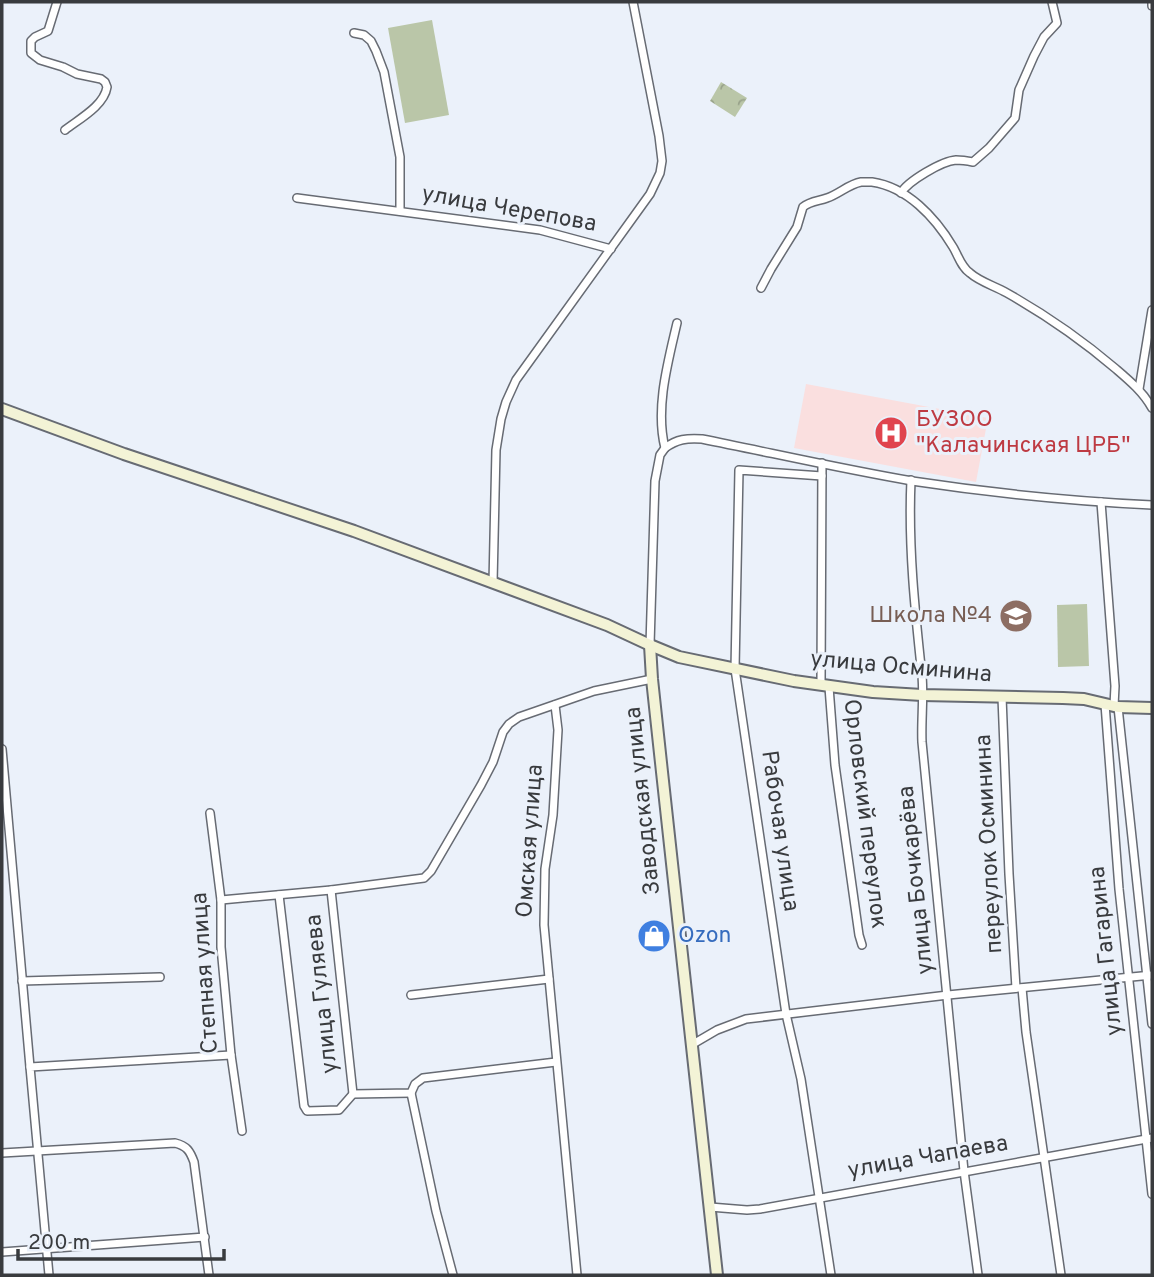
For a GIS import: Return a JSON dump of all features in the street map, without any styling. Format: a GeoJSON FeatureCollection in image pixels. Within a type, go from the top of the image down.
{"type":"FeatureCollection","features":[{"type":"Feature","properties":{"kind":"street"},"geometry":{"type":"LineString","coordinates":[[57,2],[48,31],[31,41],[31,53],[40,60],[77,74],[101,79],[107,87],[104,97],[96,106],[65,130]]}},
{"type":"Feature","properties":{"kind":"street","name":"улица Черепова"},"geometry":{"type":"LineString","coordinates":[[493,583],[496,450],[506,402],[516,380],[650,194],[660,173],[662,161],[659,136],[633,2]]}},
{"type":"Feature","properties":{"kind":"street"},"geometry":{"type":"LineString","coordinates":[[901,193],[905,187],[926,173],[953,160],[973,162],[1015,118],[1019,90],[1034,56],[1044,37],[1057,23],[1052,2]]}},
{"type":"Feature","properties":{"kind":"street","name":"улица Черепова"},"geometry":{"type":"LineString","coordinates":[[354,33],[364,35],[371,41],[384,72],[400,157],[401,211]]}},
{"type":"Feature","properties":{"kind":"street"},"geometry":{"type":"LineString","coordinates":[[761,288],[797,227],[800,212],[806,204],[835,195],[860,182],[871,182],[914,201],[951,244],[970,274],[1006,292],[1088,345],[1139,389],[1152,408]]}},
{"type":"Feature","properties":{"kind":"street","name":"улица Черепова"},"geometry":{"type":"LineString","coordinates":[[297,198],[540,230],[611,248]]}},
{"type":"Feature","properties":{"kind":"street"},"geometry":{"type":"LineString","coordinates":[[1139,389],[1152,310]]}},
{"type":"Feature","properties":{"kind":"street","name":"Заводская улица"},"geometry":{"type":"LineString","coordinates":[[677,323],[664,389],[661,424],[665,448],[660,455],[655,481],[650,645],[717,1275]]}},
{"type":"Feature","properties":{"kind":"street","name":"улица Осминина"},"geometry":{"type":"LineString","coordinates":[[2,409],[124,454],[354,531],[607,625],[679,657],[825,686],[922,695],[1083,699],[1112,705],[1152,708]]}},
{"type":"Feature","properties":{"kind":"street"},"geometry":{"type":"LineString","coordinates":[[665,448],[675,441],[687,438],[702,439],[911,480],[972,489],[1152,505]]}},
{"type":"Feature","properties":{"kind":"street","name":"Орловский переулок"},"geometry":{"type":"LineString","coordinates":[[822,463],[825,686],[862,945]]}},
{"type":"Feature","properties":{"kind":"street","name":"Рабочая улица"},"geometry":{"type":"LineString","coordinates":[[822,476],[739,470],[736,668],[786,1014],[801,1079],[831,1275]]}},
{"type":"Feature","properties":{"kind":"street","name":"улица Бочкарёва"},"geometry":{"type":"LineString","coordinates":[[911,480],[910,523],[922,695],[922,742],[964,1171],[978,1275]]}},
{"type":"Feature","properties":{"kind":"street","name":"улица Гагарина"},"geometry":{"type":"LineString","coordinates":[[1101,502],[1115,685],[1112,705],[1118,876],[1149,1138],[1152,1194]]}},
{"type":"Feature","properties":{"kind":"street"},"geometry":{"type":"LineString","coordinates":[[221,900],[424,878],[437,862],[481,785],[509,724],[520,717],[594,691],[652,679]]}},
{"type":"Feature","properties":{"kind":"street","name":"переулок Осминина"},"geometry":{"type":"LineString","coordinates":[[1002,697],[1009,874],[1019,988],[1062,1275]]}},
{"type":"Feature","properties":{"kind":"street","name":"Омская улица"},"geometry":{"type":"LineString","coordinates":[[555,705],[558,730],[553,815],[545,869],[544,925],[577,1275]]}},
{"type":"Feature","properties":{"kind":"street","name":"улица Гагарина"},"geometry":{"type":"LineString","coordinates":[[1112,705],[1149,975],[1152,1024]]}},
{"type":"Feature","properties":{"kind":"street"},"geometry":{"type":"LineString","coordinates":[[2,750],[49,1275]]}},
{"type":"Feature","properties":{"kind":"street","name":"Степная улица"},"geometry":{"type":"LineString","coordinates":[[210,813],[221,900],[221,947],[231,1055],[242,1131]]}},
{"type":"Feature","properties":{"kind":"street","name":"улица Гуляева"},"geometry":{"type":"LineString","coordinates":[[331,890],[353,1094]]}},
{"type":"Feature","properties":{"kind":"street"},"geometry":{"type":"LineString","coordinates":[[279,895],[304,1106],[307,1111],[339,1110],[353,1094],[411,1093]]}},
{"type":"Feature","properties":{"kind":"street"},"geometry":{"type":"LineString","coordinates":[[693,1044],[717,1030],[746,1019],[1149,975]]}},
{"type":"Feature","properties":{"kind":"street"},"geometry":{"type":"LineString","coordinates":[[22,981],[160,977]]}},
{"type":"Feature","properties":{"kind":"street"},"geometry":{"type":"LineString","coordinates":[[411,995],[550,979]]}},
{"type":"Feature","properties":{"kind":"street"},"geometry":{"type":"LineString","coordinates":[[30,1067],[231,1055]]}},
{"type":"Feature","properties":{"kind":"street"},"geometry":{"type":"LineString","coordinates":[[453,1275],[436,1212],[411,1093],[415,1084],[423,1078],[556,1062]]}},
{"type":"Feature","properties":{"kind":"street","name":"улица Чапаева"},"geometry":{"type":"LineString","coordinates":[[710,1207],[760,1209],[1149,1138]]}},
{"type":"Feature","properties":{"kind":"street"},"geometry":{"type":"LineString","coordinates":[[2,1153],[175,1143],[185,1146],[194,1162],[209,1275]]}},
{"type":"Feature","properties":{"kind":"street"},"geometry":{"type":"LineString","coordinates":[[2,1252],[205,1237]]}},
{"type":"Feature","properties":{"kind":"shaded area","name":"БУЗОО \"Калачинская ЦРБ\""},"geometry":{"type":"Polygon","coordinates":[[[806,384],[988,418],[976,482],[794,448],[806,384]]]}},
{"type":"Feature","properties":{"kind":"green space"},"geometry":{"type":"Polygon","coordinates":[[[432,20],[449,115],[405,123],[388,28],[432,20]]]}},
{"type":"Feature","properties":{"kind":"green space"},"geometry":{"type":"Polygon","coordinates":[[[721,82],[747,98],[735,117],[710,101],[721,82]]]}},
{"type":"Feature","properties":{"kind":"green space"},"geometry":{"type":"Polygon","coordinates":[[[1087,604],[1089,666],[1058,667],[1057,605],[1087,604]]]}},
{"type":"Feature","properties":{"kind":"place","name":"БУЗОО \"Калачинская ЦРБ\""},"geometry":{"type":"Point","coordinates":[891,433]}},
{"type":"Feature","properties":{"kind":"place","name":"Школа №4"},"geometry":{"type":"Point","coordinates":[1016,616]}},
{"type":"Feature","properties":{"kind":"place","name":"Ozon"},"geometry":{"type":"Point","coordinates":[654,936]}}]}
